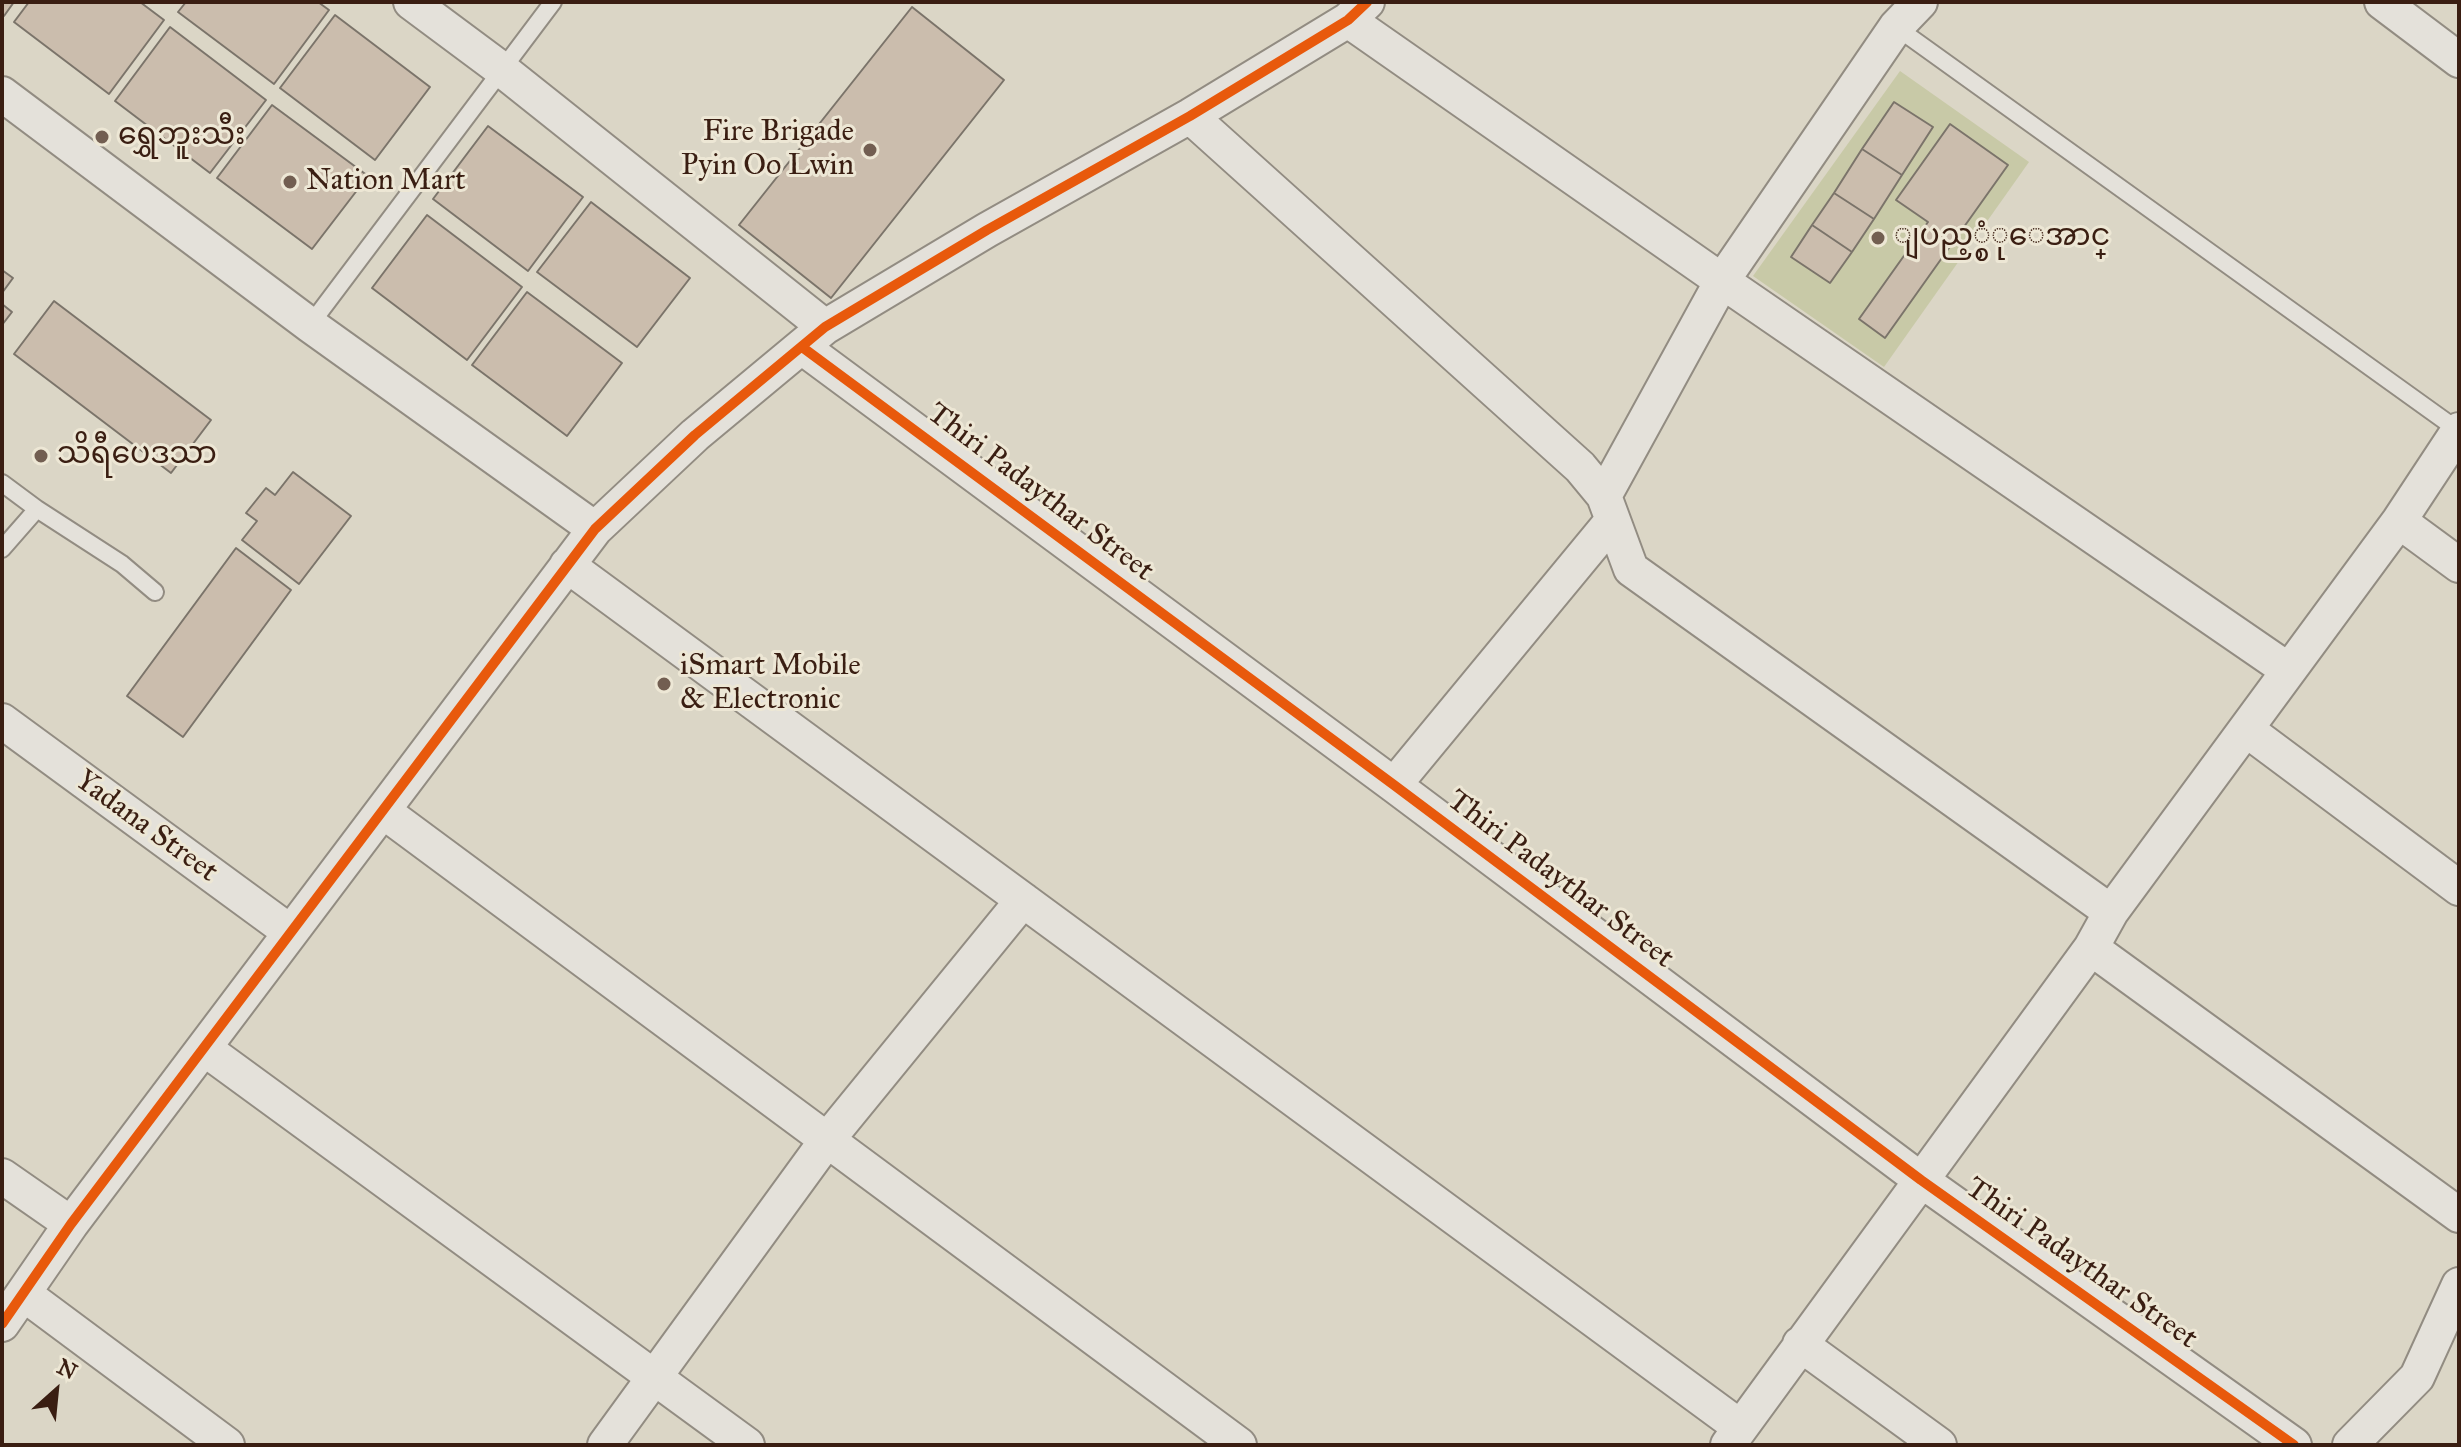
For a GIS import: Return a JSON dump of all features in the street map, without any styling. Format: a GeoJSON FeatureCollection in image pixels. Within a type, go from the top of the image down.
{"type":"FeatureCollection","features":[{"type":"Feature","properties":{"kind":"street","name":"Thiri Padaythar Street"},"geometry":{"type":"LineString","coordinates":[[411,2],[501,69],[813,337],[1394,785],[1921,1180],[2294,1445]]}},
{"type":"Feature","properties":{"kind":"street"},"geometry":{"type":"LineString","coordinates":[[1394,785],[1608,509],[1722,281],[1896,27],[1920,2]]}},
{"type":"Feature","properties":{"kind":"street"},"geometry":{"type":"LineString","coordinates":[[2382,2],[2459,60]]}},
{"type":"Feature","properties":{"kind":"street"},"geometry":{"type":"LineString","coordinates":[[2,1324],[71,1224],[595,529],[695,435],[813,337],[987,230],[1190,116],[1358,11],[1722,281],[2288,670]]}},
{"type":"Feature","properties":{"kind":"street"},"geometry":{"type":"LineString","coordinates":[[2,94],[310,325],[595,529]]}},
{"type":"Feature","properties":{"kind":"street"},"geometry":{"type":"LineString","coordinates":[[1190,116],[1580,467],[1608,509],[1631,569],[2111,912]]}},
{"type":"Feature","properties":{"kind":"street"},"geometry":{"type":"LineString","coordinates":[[567,565],[1023,900],[1734,1436],[2091,948],[2111,912],[2399,521],[2459,430]]}},
{"type":"Feature","properties":{"kind":"street"},"geometry":{"type":"LineString","coordinates":[[2399,521],[2459,565]]}},
{"type":"Feature","properties":{"kind":"street","name":"Yadana Street"},"geometry":{"type":"LineString","coordinates":[[2,721],[290,932]]}},
{"type":"Feature","properties":{"kind":"street"},"geometry":{"type":"LineString","coordinates":[[2247,730],[2459,888]]}},
{"type":"Feature","properties":{"kind":"street"},"geometry":{"type":"LineString","coordinates":[[383,811],[1239,1445]]}},
{"type":"Feature","properties":{"kind":"street"},"geometry":{"type":"LineString","coordinates":[[605,1445],[827,1140],[1023,900]]}},
{"type":"Feature","properties":{"kind":"street"},"geometry":{"type":"LineString","coordinates":[[2091,948],[2459,1215]]}},
{"type":"Feature","properties":{"kind":"street"},"geometry":{"type":"LineString","coordinates":[[205,1049],[747,1445]]}},
{"type":"Feature","properties":{"kind":"street"},"geometry":{"type":"LineString","coordinates":[[2,1176],[71,1224]]}},
{"type":"Feature","properties":{"kind":"street"},"geometry":{"type":"LineString","coordinates":[[2350,1445],[2417,1377],[2459,1285]]}},
{"type":"Feature","properties":{"kind":"street"},"geometry":{"type":"LineString","coordinates":[[24,1294],[227,1445]]}},
{"type":"Feature","properties":{"kind":"street"},"geometry":{"type":"LineString","coordinates":[[1800,1344],[1939,1445]]}},
{"type":"Feature","properties":{"kind":"lane"},"geometry":{"type":"LineString","coordinates":[[310,325],[553,2]]}},
{"type":"Feature","properties":{"kind":"lane"},"geometry":{"type":"LineString","coordinates":[[1896,27],[2459,430]]}},
{"type":"Feature","properties":{"kind":"lane"},"geometry":{"type":"LineString","coordinates":[[2,483],[122,564],[155,592]]}},
{"type":"Feature","properties":{"kind":"lane"},"geometry":{"type":"LineString","coordinates":[[2,549],[37,509]]}},
{"type":"Feature","properties":{"kind":"green space","name":"ျပည့္စံုေအာင္"},"geometry":{"type":"Polygon","coordinates":[[[1900,71],[2029,162],[1884,367],[1753,276],[1900,71]]]}},
{"type":"Feature","properties":{"kind":"building"},"geometry":{"type":"Polygon","coordinates":[[[2,2],[14,2],[4,16],[2,14],[2,2]]]}},
{"type":"Feature","properties":{"kind":"building"},"geometry":{"type":"Polygon","coordinates":[[[29,2],[140,2],[164,20],[109,94],[14,22],[29,2]]]}},
{"type":"Feature","properties":{"kind":"building"},"geometry":{"type":"Polygon","coordinates":[[[186,2],[318,2],[329,10],[274,84],[178,12],[186,2]]]}},
{"type":"Feature","properties":{"kind":"building"},"geometry":{"type":"Polygon","coordinates":[[[912,7],[1004,80],[831,298],[739,225],[912,7]]]}},
{"type":"Feature","properties":{"kind":"building"},"geometry":{"type":"Polygon","coordinates":[[[335,15],[430,87],[375,160],[280,88],[335,15]]]}},
{"type":"Feature","properties":{"kind":"building"},"geometry":{"type":"Polygon","coordinates":[[[170,27],[266,100],[210,173],[115,101],[170,27]]]}},
{"type":"Feature","properties":{"kind":"building"},"geometry":{"type":"Polygon","coordinates":[[[1894,102],[1933,127],[1902,175],[1862,149],[1894,102]]]}},
{"type":"Feature","properties":{"kind":"building"},"geometry":{"type":"Polygon","coordinates":[[[272,105],[368,176],[312,249],[217,178],[272,105]]]}},
{"type":"Feature","properties":{"kind":"building"},"geometry":{"type":"Polygon","coordinates":[[[1950,124],[2008,165],[1885,338],[1859,319],[1928,222],[1896,200],[1950,124]]]}},
{"type":"Feature","properties":{"kind":"building"},"geometry":{"type":"Polygon","coordinates":[[[488,126],[583,197],[528,271],[433,199],[488,126]]]}},
{"type":"Feature","properties":{"kind":"building"},"geometry":{"type":"Polygon","coordinates":[[[1862,149],[1902,175],[1874,219],[1834,193],[1862,149]]]}},
{"type":"Feature","properties":{"kind":"building"},"geometry":{"type":"Polygon","coordinates":[[[1834,193],[1874,219],[1852,252],[1812,225],[1834,193]]]}},
{"type":"Feature","properties":{"kind":"building"},"geometry":{"type":"Polygon","coordinates":[[[591,202],[690,278],[637,347],[537,272],[591,202]]]}},
{"type":"Feature","properties":{"kind":"building"},"geometry":{"type":"Polygon","coordinates":[[[427,215],[522,287],[467,360],[372,288],[427,215]]]}},
{"type":"Feature","properties":{"kind":"building"},"geometry":{"type":"Polygon","coordinates":[[[1812,225],[1852,252],[1830,283],[1791,257],[1812,225]]]}},
{"type":"Feature","properties":{"kind":"building"},"geometry":{"type":"Polygon","coordinates":[[[2,270],[13,278],[2,293],[2,270]]]}},
{"type":"Feature","properties":{"kind":"building"},"geometry":{"type":"Polygon","coordinates":[[[527,292],[622,363],[567,436],[472,365],[527,292]]]}},
{"type":"Feature","properties":{"kind":"building"},"geometry":{"type":"Polygon","coordinates":[[[54,301],[211,420],[171,473],[14,354],[54,301]]]}},
{"type":"Feature","properties":{"kind":"building"},"geometry":{"type":"Polygon","coordinates":[[[2,304],[12,312],[2,325],[2,304]]]}},
{"type":"Feature","properties":{"kind":"building"},"geometry":{"type":"Polygon","coordinates":[[[293,472],[351,516],[299,584],[242,540],[257,521],[246,513],[266,488],[275,495],[293,472]]]}},
{"type":"Feature","properties":{"kind":"building"},"geometry":{"type":"Polygon","coordinates":[[[236,548],[291,590],[183,737],[127,696],[236,548]]]}},
{"type":"Feature","properties":{"kind":"cycle path"},"geometry":{"type":"LineString","coordinates":[[2,1324],[71,1224],[595,529],[695,435],[825,327],[987,230],[1190,116],[1348,20],[1367,2]]}},
{"type":"Feature","properties":{"kind":"cycle path"},"geometry":{"type":"LineString","coordinates":[[802,347],[1921,1180],[2294,1445]]}},
{"type":"Feature","properties":{"kind":"place","name":"ရွှေဘူးသီး"},"geometry":{"type":"Point","coordinates":[102,137]}},
{"type":"Feature","properties":{"kind":"place","name":"Fire Brigade Pyin Oo Lwin"},"geometry":{"type":"Point","coordinates":[870,150]}},
{"type":"Feature","properties":{"kind":"place","name":"Nation Mart"},"geometry":{"type":"Point","coordinates":[290,182]}},
{"type":"Feature","properties":{"kind":"place","name":"ျပည့္စံုေအာင္"},"geometry":{"type":"Point","coordinates":[1878,238]}},
{"type":"Feature","properties":{"kind":"place","name":"သိရီပေဒသာ"},"geometry":{"type":"Point","coordinates":[41,456]}},
{"type":"Feature","properties":{"kind":"place","name":"iSmart Mobile & Electronic"},"geometry":{"type":"Point","coordinates":[664,684]}}]}
